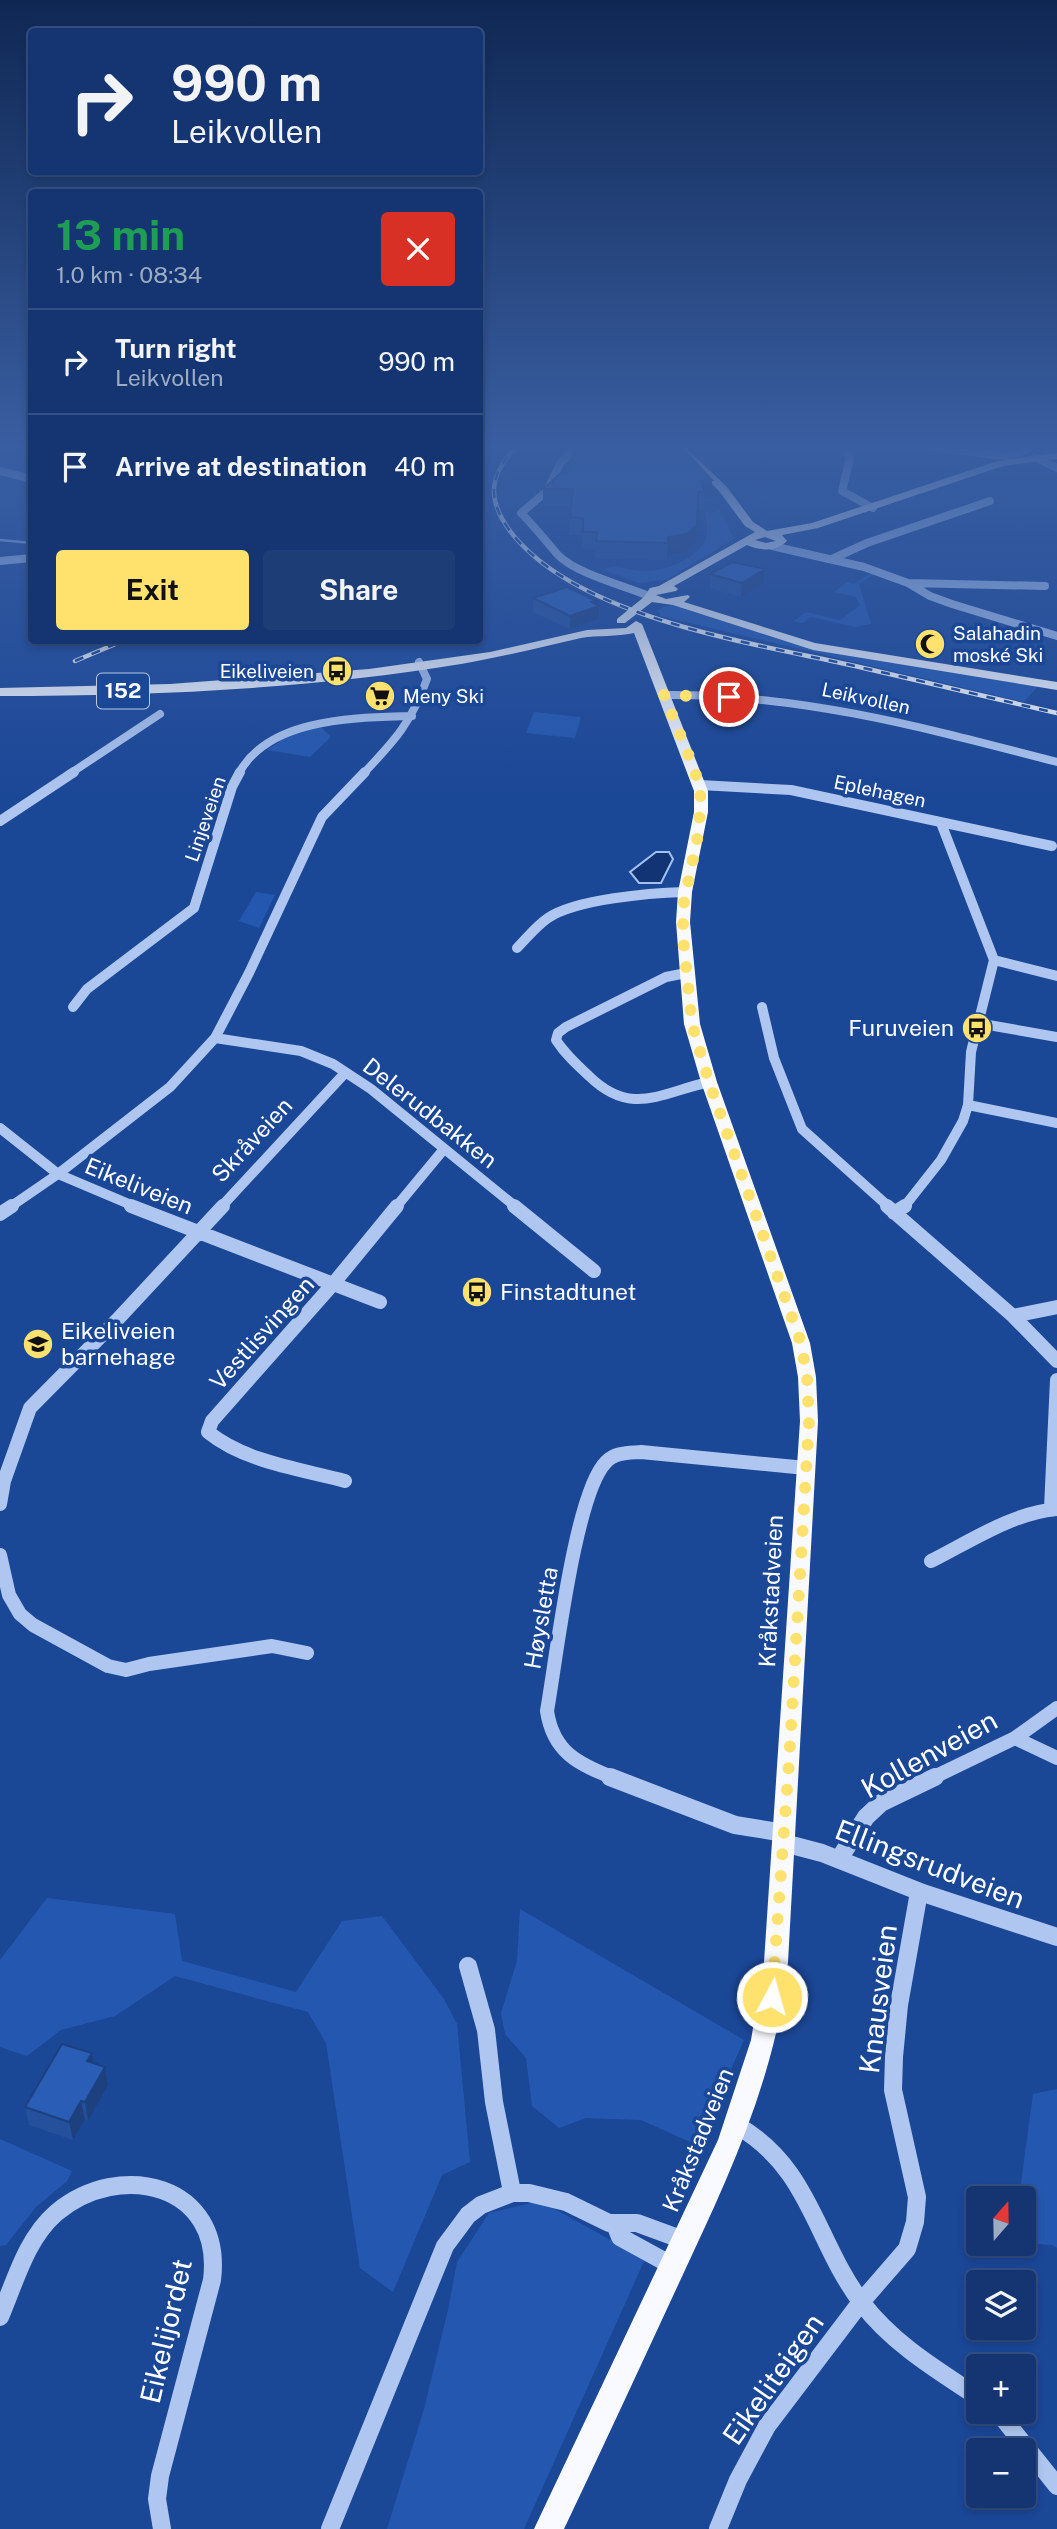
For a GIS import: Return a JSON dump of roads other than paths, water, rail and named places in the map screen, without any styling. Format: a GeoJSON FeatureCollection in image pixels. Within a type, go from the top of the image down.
{"type":"FeatureCollection","features":[{"type":"Feature","properties":{"kind":"main road","name":"152"},"geometry":{"type":"LineString","coordinates":[[619,627],[655,593],[710,561]]}},
{"type":"Feature","properties":{"kind":"main road"},"geometry":{"type":"LineString","coordinates":[[619,627],[639,631],[654,608],[677,598],[693,581],[725,561]]}},
{"type":"Feature","properties":{"kind":"main road"},"geometry":{"type":"LineString","coordinates":[[655,593],[677,598],[717,615],[813,646],[1057,686]]}},
{"type":"Feature","properties":{"kind":"main road","name":"152"},"geometry":{"type":"LineString","coordinates":[[0,692],[192,688],[340,675],[421,664],[619,627],[639,631]]}},
{"type":"Feature","properties":{"kind":"main road","name":"Kråkstadveien"},"geometry":{"type":"LineString","coordinates":[[549,2529],[686,2241],[738,2126],[757,2071],[770,2012],[784,1838],[806,1468],[809,1400],[803,1352],[709,1082],[692,1024],[682,929],[685,892],[700,824],[700,785],[639,631]]}},
{"type":"Feature","properties":{"kind":"street"},"geometry":{"type":"LineString","coordinates":[[576,561],[585,567],[655,593]]}},
{"type":"Feature","properties":{"kind":"street"},"geometry":{"type":"LineString","coordinates":[[843,561],[908,583],[952,604],[1057,636]]}},
{"type":"Feature","properties":{"kind":"street"},"geometry":{"type":"LineString","coordinates":[[908,583],[1045,586]]}},
{"type":"Feature","properties":{"kind":"street","name":"Eikeliveien"},"geometry":{"type":"LineString","coordinates":[[380,1302],[58,1174],[170,1087],[215,1038],[249,973],[322,817],[384,754],[412,716],[426,682],[421,664]]}},
{"type":"Feature","properties":{"kind":"street","name":"Leikvollen"},"geometry":{"type":"LineString","coordinates":[[664,695],[773,700],[855,712],[1057,762]]}},
{"type":"Feature","properties":{"kind":"street"},"geometry":{"type":"LineString","coordinates":[[0,821],[160,714]]}},
{"type":"Feature","properties":{"kind":"street","name":"Linjeveien"},"geometry":{"type":"LineString","coordinates":[[73,1007],[87,989],[194,908],[232,788],[244,765],[258,752],[280,737],[306,726],[349,718],[412,716]]}},
{"type":"Feature","properties":{"kind":"street","name":"Eplehagen"},"geometry":{"type":"LineString","coordinates":[[700,785],[791,790],[1052,846]]}},
{"type":"Feature","properties":{"kind":"street"},"geometry":{"type":"LineString","coordinates":[[894,1213],[903,1208],[941,1160],[963,1121],[968,1105],[971,1052],[976,1023],[994,960],[941,822]]}},
{"type":"Feature","properties":{"kind":"street"},"geometry":{"type":"LineString","coordinates":[[517,948],[544,919],[560,911],[630,898],[685,892]]}},
{"type":"Feature","properties":{"kind":"street"},"geometry":{"type":"LineString","coordinates":[[994,960],[1057,976]]}},
{"type":"Feature","properties":{"kind":"street"},"geometry":{"type":"LineString","coordinates":[[686,974],[666,977],[566,1027],[558,1033],[556,1041],[599,1089],[614,1097],[651,1100],[709,1082]]}},
{"type":"Feature","properties":{"kind":"street"},"geometry":{"type":"LineString","coordinates":[[762,1007],[767,1045],[798,1124],[894,1213],[1013,1316],[1057,1361]]}},
{"type":"Feature","properties":{"kind":"street"},"geometry":{"type":"LineString","coordinates":[[976,1023],[1057,1037]]}},
{"type":"Feature","properties":{"kind":"street","name":"Delerudbakken"},"geometry":{"type":"LineString","coordinates":[[215,1038],[301,1051],[333,1064],[371,1089],[594,1271]]}},
{"type":"Feature","properties":{"kind":"street","name":"Skråveien"},"geometry":{"type":"LineString","coordinates":[[0,1504],[10,1460],[30,1408],[117,1321],[196,1231],[345,1073]]}},
{"type":"Feature","properties":{"kind":"street"},"geometry":{"type":"LineString","coordinates":[[968,1105],[1057,1123]]}},
{"type":"Feature","properties":{"kind":"street"},"geometry":{"type":"LineString","coordinates":[[0,1128],[58,1174],[0,1214]]}},
{"type":"Feature","properties":{"kind":"street","name":"Vestlisvingen"},"geometry":{"type":"LineString","coordinates":[[345,1481],[254,1455],[214,1439],[208,1432],[212,1421],[333,1284],[444,1149]]}},
{"type":"Feature","properties":{"kind":"street"},"geometry":{"type":"LineString","coordinates":[[1013,1316],[1057,1307]]}},
{"type":"Feature","properties":{"kind":"street"},"geometry":{"type":"LineString","coordinates":[[931,1561],[1024,1516],[1054,1508],[1057,1380]]}},
{"type":"Feature","properties":{"kind":"street","name":"Høysletta"},"geometry":{"type":"LineString","coordinates":[[784,1838],[736,1825],[590,1769],[563,1750],[550,1732],[547,1711],[583,1508],[602,1467],[615,1455],[633,1452],[806,1468]]}},
{"type":"Feature","properties":{"kind":"street"},"geometry":{"type":"LineString","coordinates":[[0,1555],[9,1595],[20,1614],[45,1632],[108,1666],[126,1670],[149,1664],[272,1646],[307,1653]]}},
{"type":"Feature","properties":{"kind":"street","name":"Kollenveien"},"geometry":{"type":"LineString","coordinates":[[839,1859],[866,1817],[881,1803],[1015,1738],[1057,1708]]}},
{"type":"Feature","properties":{"kind":"street"},"geometry":{"type":"LineString","coordinates":[[1015,1738],[1057,1758]]}},
{"type":"Feature","properties":{"kind":"street","name":"Ellingsrudveien"},"geometry":{"type":"LineString","coordinates":[[784,1838],[819,1849],[919,1892],[1057,1937]]}},
{"type":"Feature","properties":{"kind":"street","name":"Knausveien"},"geometry":{"type":"LineString","coordinates":[[861,2302],[907,2249],[915,2222],[917,2197],[893,2090],[899,2005],[919,1892]]}},
{"type":"Feature","properties":{"kind":"street"},"geometry":{"type":"LineString","coordinates":[[468,1966],[486,2030],[494,2102],[512,2192]]}},
{"type":"Feature","properties":{"kind":"street"},"geometry":{"type":"LineString","coordinates":[[738,2126],[760,2137],[790,2174],[861,2302],[901,2343],[966,2389]]}},
{"type":"Feature","properties":{"kind":"street","name":"Eikelijordet"},"geometry":{"type":"LineString","coordinates":[[0,2317],[40,2231],[55,2214],[73,2200],[94,2190],[134,2184],[158,2188],[177,2196],[193,2209],[205,2225],[212,2244],[214,2264],[211,2286],[160,2476],[157,2499],[162,2529]]}},
{"type":"Feature","properties":{"kind":"street"},"geometry":{"type":"LineString","coordinates":[[330,2529],[445,2246],[469,2213],[486,2202],[512,2192],[545,2195],[615,2224],[628,2222],[686,2241]]}},
{"type":"Feature","properties":{"kind":"street"},"geometry":{"type":"LineString","coordinates":[[615,2224],[620,2237],[673,2266]]}},
{"type":"Feature","properties":{"kind":"street","name":"Eikeliteigen"},"geometry":{"type":"LineString","coordinates":[[718,2529],[738,2480],[767,2426],[861,2302]]}},
{"type":"Feature","properties":{"kind":"street"},"geometry":{"type":"LineString","coordinates":[[1008,2424],[1057,2486]]}},
{"type":"Feature","properties":{"kind":"railway"},"geometry":{"type":"LineString","coordinates":[[540,561],[577,586],[621,606],[669,622],[718,636],[1057,713]]}},
{"type":"Feature","properties":{"kind":"railway"},"geometry":{"type":"LineString","coordinates":[[75,661],[115,644]]}},
{"type":"Feature","properties":{"kind":"place","name":"Salahadin moské Ski"},"geometry":{"type":"Point","coordinates":[930,644]}},
{"type":"Feature","properties":{"kind":"place","name":"Eikeliveien"},"geometry":{"type":"Point","coordinates":[337,671]}},
{"type":"Feature","properties":{"kind":"place","name":"Meny Ski"},"geometry":{"type":"Point","coordinates":[380,696]}},
{"type":"Feature","properties":{"kind":"place","name":"Furuveien"},"geometry":{"type":"Point","coordinates":[977,1028]}},
{"type":"Feature","properties":{"kind":"place","name":"Finstadtunet"},"geometry":{"type":"Point","coordinates":[477,1292]}},
{"type":"Feature","properties":{"kind":"place","name":"Eikeliveien barnehage"},"geometry":{"type":"Point","coordinates":[38,1344]}}]}
